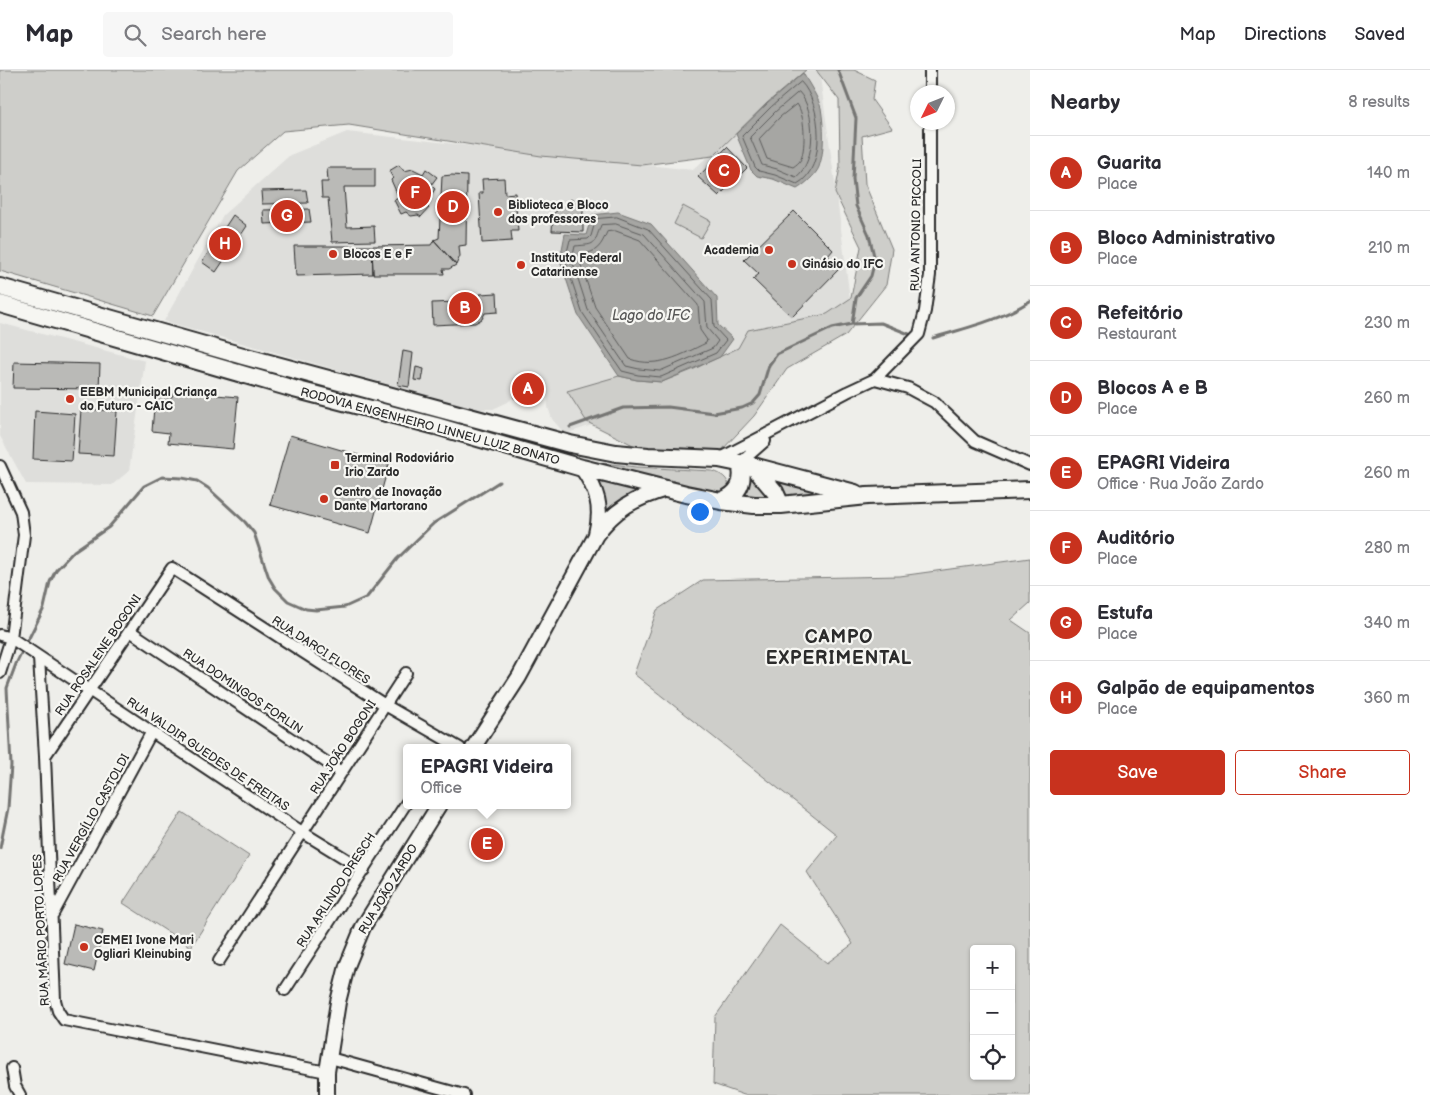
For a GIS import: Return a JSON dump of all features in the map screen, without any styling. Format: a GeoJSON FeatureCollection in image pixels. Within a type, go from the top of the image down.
{"type":"FeatureCollection","features":[{"type":"Feature","properties":{"kind":"main road","name":"RODOVIA ENGENHEIRO LINNEU LUIZ BONATO"},"geometry":{"type":"LineString","coordinates":[[0,287],[272,364],[570,444],[616,453],[719,459],[867,496]]}},
{"type":"Feature","properties":{"kind":"main road","name":"RODOVIA ENGENHEIRO LINNEU LUIZ BONATO"},"geometry":{"type":"LineString","coordinates":[[0,304],[294,389],[436,426],[582,468],[721,501],[754,505],[781,505],[867,496],[1030,490]]}},
{"type":"Feature","properties":{"kind":"main road"},"geometry":{"type":"LineString","coordinates":[[721,501],[738,491],[746,465],[775,492],[781,505]]}},
{"type":"Feature","properties":{"kind":"main road"},"geometry":{"type":"LineString","coordinates":[[582,468],[593,485],[599,504],[599,524],[596,535]]}},
{"type":"Feature","properties":{"kind":"main road"},"geometry":{"type":"LineString","coordinates":[[476,744],[519,677],[603,525],[621,508],[642,496],[666,489]]}},
{"type":"Feature","properties":{"kind":"main road","name":"RUA JOÃO ZARDO"},"geometry":{"type":"LineString","coordinates":[[326,1095],[327,1072],[338,1002],[345,975],[363,927],[437,809]]}},
{"type":"Feature","properties":{"kind":"street"},"geometry":{"type":"LineString","coordinates":[[930,70],[930,85]]}},
{"type":"Feature","properties":{"kind":"street","name":"RUA ANTONIO PICCOLI"},"geometry":{"type":"LineString","coordinates":[[777,430],[875,379],[919,334],[925,311],[930,275],[930,130]]}},
{"type":"Feature","properties":{"kind":"street"},"geometry":{"type":"LineString","coordinates":[[875,379],[908,388],[934,402],[975,441],[1030,465]]}},
{"type":"Feature","properties":{"kind":"street"},"geometry":{"type":"LineString","coordinates":[[719,459],[777,430]]}},
{"type":"Feature","properties":{"kind":"street"},"geometry":{"type":"LineString","coordinates":[[746,465],[777,430]]}},
{"type":"Feature","properties":{"kind":"street"},"geometry":{"type":"LineString","coordinates":[[0,466],[21,512],[24,535],[15,641],[0,673]]}},
{"type":"Feature","properties":{"kind":"street","name":"RUA ROSALENE BOGONI"},"geometry":{"type":"LineString","coordinates":[[45,756],[172,568]]}},
{"type":"Feature","properties":{"kind":"street","name":"RUA DARCI FLORES"},"geometry":{"type":"LineString","coordinates":[[172,568],[444,744]]}},
{"type":"Feature","properties":{"kind":"street","name":"RUA DOMINGOS FORLIN"},"geometry":{"type":"LineString","coordinates":[[130,631],[342,772]]}},
{"type":"Feature","properties":{"kind":"street"},"geometry":{"type":"LineString","coordinates":[[0,635],[15,641]]}},
{"type":"Feature","properties":{"kind":"street","name":"RUA VALDIR GUEDES DE FREITAS"},"geometry":{"type":"LineString","coordinates":[[15,641],[302,832],[364,870]]}},
{"type":"Feature","properties":{"kind":"street","name":"RUA MÁRIO PORTO LOPES"},"geometry":{"type":"LineString","coordinates":[[37,656],[45,756],[55,1000],[58,1011],[64,1020],[327,1072]]}},
{"type":"Feature","properties":{"kind":"street","name":"RUA JOÃO BOGONI"},"geometry":{"type":"LineString","coordinates":[[219,961],[406,672]]}},
{"type":"Feature","properties":{"kind":"street","name":"RUA VERGÍLIO CASTOLDI"},"geometry":{"type":"LineString","coordinates":[[52,915],[152,733]]}},
{"type":"Feature","properties":{"kind":"street","name":"RUA ARLINDO DRESCH"},"geometry":{"type":"LineString","coordinates":[[285,990],[403,808]]}},
{"type":"Feature","properties":{"kind":"street"},"geometry":{"type":"LineString","coordinates":[[330,1058],[464,1095]]}},
{"type":"Feature","properties":{"kind":"street"},"geometry":{"type":"LineString","coordinates":[[12,1068],[15,1086],[20,1095]]}},
{"type":"Feature","properties":{"kind":"shaded area"},"geometry":{"type":"Polygon","coordinates":[[[0,70],[806,70],[767,103],[713,156],[642,165],[541,156],[349,125],[283,131],[238,171],[153,316],[0,271],[0,70]]]}},
{"type":"Feature","properties":{"kind":"shaded area","name":"Instituto Federal Catarinense"},"geometry":{"type":"Polygon","coordinates":[[[801,70],[819,70],[852,315],[716,384],[565,434],[552,419],[548,407],[547,393],[518,392],[508,402],[493,409],[476,409],[164,321],[223,215],[290,155],[347,132],[693,170],[801,70]]]}},
{"type":"Feature","properties":{"kind":"shaded area"},"geometry":{"type":"Polygon","coordinates":[[[816,70],[854,70],[875,80],[872,100],[892,128],[862,136],[865,184],[892,249],[886,285],[846,335],[787,369],[754,416],[722,450],[639,448],[587,422],[567,391],[619,376],[662,382],[738,348],[748,330],[827,314],[851,298],[861,247],[835,193],[840,167],[839,100],[816,70]]]}},
{"type":"Feature","properties":{"kind":"shaded area"},"geometry":{"type":"Polygon","coordinates":[[[683,206],[711,221],[701,238],[674,224],[683,206]]]}},
{"type":"Feature","properties":{"kind":"shaded area","name":"EEBM Municipal Criança do Futuro - CAIC"},"geometry":{"type":"Polygon","coordinates":[[[0,323],[145,361],[129,471],[112,485],[26,484],[0,436],[0,323]]]}},
{"type":"Feature","properties":{"kind":"shaded area"},"geometry":{"type":"Polygon","coordinates":[[[587,461],[636,467],[712,471],[724,477],[728,483],[728,491],[725,495],[622,472],[587,461]]]}},
{"type":"Feature","properties":{"kind":"shaded area"},"geometry":{"type":"Polygon","coordinates":[[[744,472],[752,477],[774,500],[749,503],[742,495],[744,472]]]}},
{"type":"Feature","properties":{"kind":"shaded area"},"geometry":{"type":"Polygon","coordinates":[[[594,477],[643,492],[622,500],[605,514],[604,495],[594,477]]]}},
{"type":"Feature","properties":{"kind":"shaded area"},"geometry":{"type":"Polygon","coordinates":[[[774,478],[811,490],[832,494],[784,501],[774,478]]]}},
{"type":"Feature","properties":{"kind":"shaded area"},"geometry":{"type":"Polygon","coordinates":[[[1030,558],[1030,603],[1011,620],[1030,633],[1030,1095],[744,1095],[713,1084],[715,1017],[780,925],[827,963],[853,944],[807,872],[837,835],[634,674],[657,610],[703,580],[900,576],[1030,558]]]}},
{"type":"Feature","properties":{"kind":"shaded area"},"geometry":{"type":"Polygon","coordinates":[[[182,812],[249,856],[191,947],[123,903],[182,812]]]}},
{"type":"Feature","properties":{"kind":"water"},"geometry":{"type":"Polygon","coordinates":[[[803,73],[821,108],[823,146],[819,167],[810,180],[797,189],[773,179],[757,176],[751,170],[736,134],[803,73]]]}},
{"type":"Feature","properties":{"kind":"water","name":"Lago do IFC"},"geometry":{"type":"Polygon","coordinates":[[[618,212],[651,224],[717,298],[718,325],[733,339],[720,357],[662,382],[619,376],[578,315],[560,260],[565,234],[586,235],[592,215],[618,212]]]}},
{"type":"Feature","properties":{"kind":"building"},"geometry":{"type":"Polygon","coordinates":[[[727,147],[747,168],[719,196],[698,177],[727,147]]]}},
{"type":"Feature","properties":{"kind":"building"},"geometry":{"type":"Polygon","coordinates":[[[399,165],[404,171],[413,169],[423,174],[426,169],[437,177],[431,185],[435,189],[425,205],[429,208],[421,217],[418,215],[411,216],[406,212],[401,214],[394,200],[399,198],[389,171],[399,165]]]}},
{"type":"Feature","properties":{"kind":"building"},"geometry":{"type":"Polygon","coordinates":[[[327,168],[375,168],[375,187],[344,187],[347,227],[374,226],[375,241],[332,242],[328,198],[322,198],[321,182],[328,182],[327,168]]]}},
{"type":"Feature","properties":{"kind":"building"},"geometry":{"type":"Polygon","coordinates":[[[442,176],[467,176],[466,245],[459,246],[460,256],[456,265],[434,240],[439,238],[442,176]]]}},
{"type":"Feature","properties":{"kind":"building","name":"Biblioteca e Bloco dos professores"},"geometry":{"type":"Polygon","coordinates":[[[504,178],[505,194],[515,193],[518,231],[511,231],[512,241],[482,243],[479,193],[483,193],[482,179],[504,178]]]}},
{"type":"Feature","properties":{"kind":"building"},"geometry":{"type":"Polygon","coordinates":[[[306,190],[308,203],[262,204],[261,191],[306,190]]]}},
{"type":"Feature","properties":{"kind":"building"},"geometry":{"type":"Polygon","coordinates":[[[571,199],[583,210],[583,232],[552,231],[553,214],[571,199]]]}},
{"type":"Feature","properties":{"kind":"building"},"geometry":{"type":"Polygon","coordinates":[[[309,209],[311,222],[264,224],[263,210],[309,209]]]}},
{"type":"Feature","properties":{"kind":"building","name":"Ginásio do IFC"},"geometry":{"type":"Polygon","coordinates":[[[794,211],[833,250],[828,256],[840,268],[792,317],[753,279],[759,274],[744,260],[794,211]]]}},
{"type":"Feature","properties":{"kind":"building"},"geometry":{"type":"Polygon","coordinates":[[[233,215],[247,226],[216,272],[202,262],[233,215]]]}},
{"type":"Feature","properties":{"kind":"building"},"geometry":{"type":"Polygon","coordinates":[[[434,240],[456,265],[449,269],[443,269],[444,274],[373,274],[372,246],[431,245],[434,240]]]}},
{"type":"Feature","properties":{"kind":"building","name":"Blocos E e F"},"geometry":{"type":"Polygon","coordinates":[[[294,246],[372,246],[373,274],[296,276],[294,246]]]}},
{"type":"Feature","properties":{"kind":"building"},"geometry":{"type":"Polygon","coordinates":[[[497,293],[498,312],[485,313],[482,319],[475,323],[433,325],[432,303],[480,301],[480,294],[497,293]]]}},
{"type":"Feature","properties":{"kind":"building"},"geometry":{"type":"Polygon","coordinates":[[[403,351],[413,353],[409,387],[398,385],[403,351]]]}},
{"type":"Feature","properties":{"kind":"building"},"geometry":{"type":"Polygon","coordinates":[[[14,362],[100,364],[99,389],[13,388],[14,362]]]}},
{"type":"Feature","properties":{"kind":"building"},"geometry":{"type":"Polygon","coordinates":[[[416,367],[424,369],[422,381],[414,380],[416,367]]]}},
{"type":"Feature","properties":{"kind":"building"},"geometry":{"type":"Polygon","coordinates":[[[515,379],[542,380],[542,399],[514,398],[515,379]]]}},
{"type":"Feature","properties":{"kind":"building"},"geometry":{"type":"Polygon","coordinates":[[[173,391],[238,397],[233,449],[168,443],[169,433],[152,431],[155,396],[172,397],[173,391]]]}},
{"type":"Feature","properties":{"kind":"building"},"geometry":{"type":"Polygon","coordinates":[[[81,409],[117,411],[114,456],[78,454],[81,409]]]}},
{"type":"Feature","properties":{"kind":"building"},"geometry":{"type":"Polygon","coordinates":[[[35,411],[75,414],[72,461],[33,459],[35,411]]]}},
{"type":"Feature","properties":{"kind":"building"},"geometry":{"type":"Polygon","coordinates":[[[290,435],[389,464],[370,533],[270,505],[290,435]]]}},
{"type":"Feature","properties":{"kind":"building","name":"CEMEI Ivone Mari Ogliari Kleinubing"},"geometry":{"type":"Polygon","coordinates":[[[74,924],[103,931],[94,971],[65,964],[74,924]]]}},
{"type":"Feature","properties":{"kind":"waterway"},"geometry":{"type":"LineString","coordinates":[[570,427],[623,408],[668,407],[714,413],[742,408],[753,403],[760,395],[769,365],[777,354],[832,328],[852,324],[856,298],[871,276],[875,260],[869,235],[856,206],[853,179],[856,118],[838,70]]}},
{"type":"Feature","properties":{"kind":"waterway"},"geometry":{"type":"LineString","coordinates":[[933,338],[995,318],[1030,301]]}},
{"type":"Feature","properties":{"kind":"waterway"},"geometry":{"type":"LineString","coordinates":[[852,324],[881,323],[909,334]]}},
{"type":"Feature","properties":{"kind":"waterway"},"geometry":{"type":"LineString","coordinates":[[0,848],[8,808],[11,765],[7,688],[16,664],[44,608],[50,582],[56,570],[74,551],[109,527],[144,486],[162,477],[197,481],[208,488],[245,522],[254,533],[269,578],[275,588],[288,601],[306,609],[316,610],[345,607],[367,597],[397,559],[434,523],[499,482]]}},
{"type":"Feature","properties":{"kind":"place","name":"Refeitório"},"geometry":{"type":"Point","coordinates":[724,171]}},
{"type":"Feature","properties":{"kind":"place","name":"Auditório"},"geometry":{"type":"Point","coordinates":[415,193]}},
{"type":"Feature","properties":{"kind":"place","name":"Blocos A e B"},"geometry":{"type":"Point","coordinates":[453,207]}},
{"type":"Feature","properties":{"kind":"place","name":"Biblioteca e Bloco dos professores"},"geometry":{"type":"Point","coordinates":[498,212]}},
{"type":"Feature","properties":{"kind":"place","name":"Estufa"},"geometry":{"type":"Point","coordinates":[287,216]}},
{"type":"Feature","properties":{"kind":"place","name":"Galpão de equipamentos"},"geometry":{"type":"Point","coordinates":[225,244]}},
{"type":"Feature","properties":{"kind":"place","name":"Academia"},"geometry":{"type":"Point","coordinates":[769,250]}},
{"type":"Feature","properties":{"kind":"place","name":"Blocos E e F"},"geometry":{"type":"Point","coordinates":[333,254]}},
{"type":"Feature","properties":{"kind":"place","name":"Ginásio do IFC"},"geometry":{"type":"Point","coordinates":[792,264]}},
{"type":"Feature","properties":{"kind":"place","name":"Instituto Federal Catarinense"},"geometry":{"type":"Point","coordinates":[521,265]}},
{"type":"Feature","properties":{"kind":"place","name":"Bloco Administrativo"},"geometry":{"type":"Point","coordinates":[465,308]}},
{"type":"Feature","properties":{"kind":"place","name":"Guarita"},"geometry":{"type":"Point","coordinates":[528,389]}},
{"type":"Feature","properties":{"kind":"place","name":"EEBM Municipal Criança do Futuro - CAIC"},"geometry":{"type":"Point","coordinates":[70,399]}},
{"type":"Feature","properties":{"kind":"place","name":"Terminal Rodoviário Irio Zardo"},"geometry":{"type":"Point","coordinates":[335,465]}},
{"type":"Feature","properties":{"kind":"place","name":"Centro de Inovação Dante Martorano"},"geometry":{"type":"Point","coordinates":[324,499]}},
{"type":"Feature","properties":{"kind":"place","name":"EPAGRI Videira"},"geometry":{"type":"Point","coordinates":[487,844]}},
{"type":"Feature","properties":{"kind":"place","name":"CEMEI Ivone Mari Ogliari Kleinubing"},"geometry":{"type":"Point","coordinates":[84,947]}},
{"type":"Feature","properties":{"kind":"district","name":"CAMPO EXPERIMENTAL"},"geometry":{"type":"Point","coordinates":[839,647]}}]}
